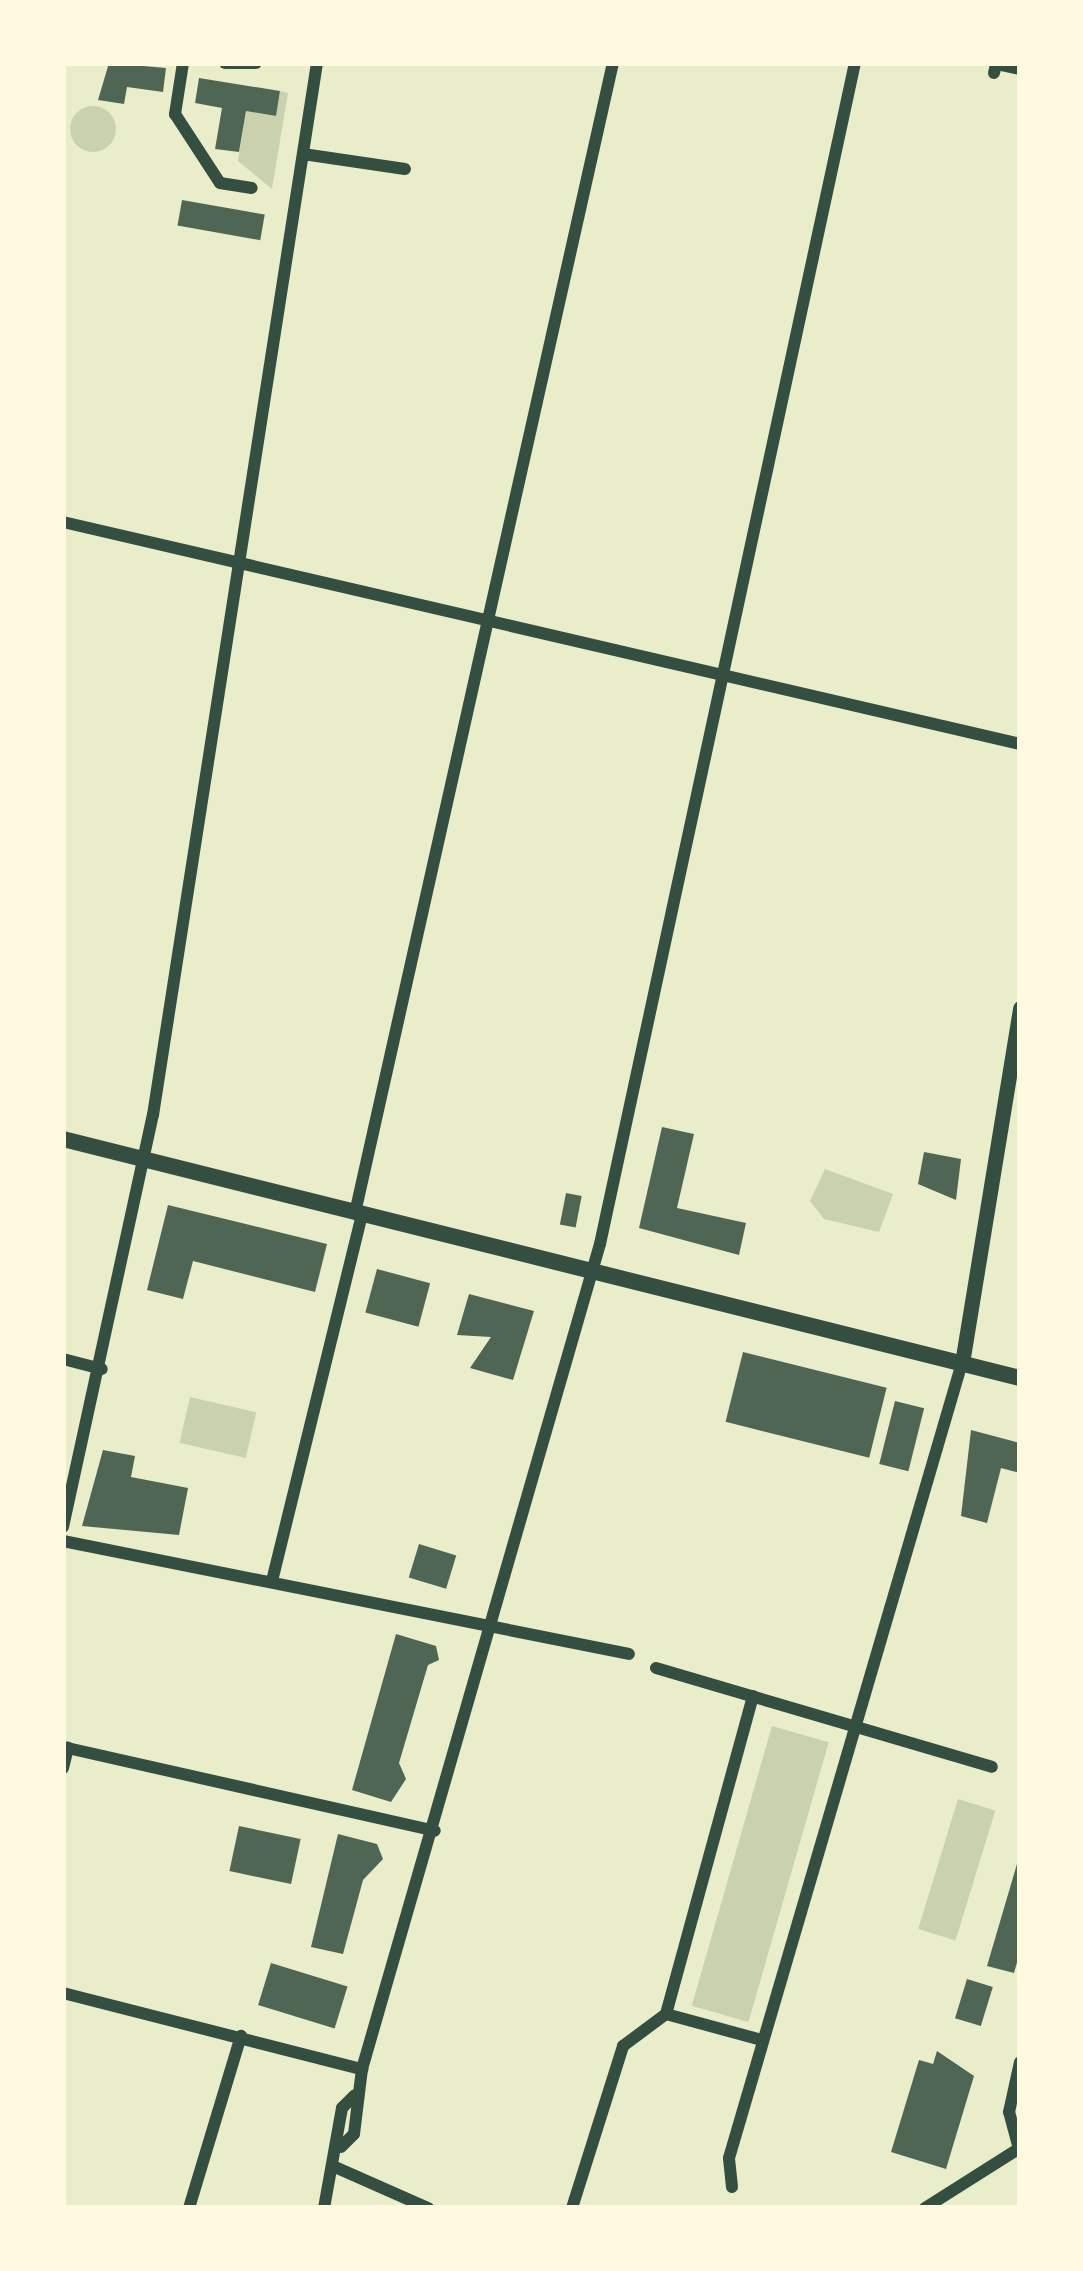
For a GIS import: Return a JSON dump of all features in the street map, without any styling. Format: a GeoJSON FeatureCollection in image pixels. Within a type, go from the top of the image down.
{"type":"FeatureCollection","features":[{"type":"Feature","properties":{"kind":"main road"},"geometry":{"type":"LineString","coordinates":[[63,1139],[1020,1378]]}},
{"type":"Feature","properties":{"kind":"street"},"geometry":{"type":"LineString","coordinates":[[183,63],[175,114],[220,183],[252,188]]}},
{"type":"Feature","properties":{"kind":"street"},"geometry":{"type":"LineString","coordinates":[[225,63],[256,63]]}},
{"type":"Feature","properties":{"kind":"street"},"geometry":{"type":"LineString","coordinates":[[63,1527],[102,1369],[144,1160],[244,562],[317,63]]}},
{"type":"Feature","properties":{"kind":"street"},"geometry":{"type":"LineString","coordinates":[[272,1580],[358,1214],[485,621],[613,63]]}},
{"type":"Feature","properties":{"kind":"street"},"geometry":{"type":"LineString","coordinates":[[323,2208],[341,2147],[342,2108],[356,2095],[592,1273],[855,63]]}},
{"type":"Feature","properties":{"kind":"street"},"geometry":{"type":"LineString","coordinates":[[994,73],[996,64],[1020,69]]}},
{"type":"Feature","properties":{"kind":"street"},"geometry":{"type":"LineString","coordinates":[[303,154],[405,170]]}},
{"type":"Feature","properties":{"kind":"street"},"geometry":{"type":"LineString","coordinates":[[63,522],[1020,744]]}},
{"type":"Feature","properties":{"kind":"street"},"geometry":{"type":"LineString","coordinates":[[732,2187],[728,2158],[962,1363],[1020,1008]]}},
{"type":"Feature","properties":{"kind":"street"},"geometry":{"type":"LineString","coordinates":[[63,1359],[102,1369]]}},
{"type":"Feature","properties":{"kind":"street"},"geometry":{"type":"LineString","coordinates":[[63,1541],[493,1622],[629,1654]]}},
{"type":"Feature","properties":{"kind":"street"},"geometry":{"type":"LineString","coordinates":[[656,1668],[992,1767]]}},
{"type":"Feature","properties":{"kind":"street"},"geometry":{"type":"LineString","coordinates":[[572,2208],[623,2046],[666,2014],[753,1696]]}},
{"type":"Feature","properties":{"kind":"street"},"geometry":{"type":"LineString","coordinates":[[63,1768],[65,1747],[435,1831]]}},
{"type":"Feature","properties":{"kind":"street"},"geometry":{"type":"LineString","coordinates":[[63,1993],[362,2069]]}},
{"type":"Feature","properties":{"kind":"street"},"geometry":{"type":"LineString","coordinates":[[666,2014],[762,2040]]}},
{"type":"Feature","properties":{"kind":"street"},"geometry":{"type":"LineString","coordinates":[[189,2208],[241,2036]]}},
{"type":"Feature","properties":{"kind":"street"},"geometry":{"type":"LineString","coordinates":[[925,2208],[1019,2148],[1009,2113],[1020,2062]]}},
{"type":"Feature","properties":{"kind":"street"},"geometry":{"type":"LineString","coordinates":[[335,2167],[428,2208]]}},
{"type":"Feature","properties":{"kind":"green space"},"geometry":{"type":"Polygon","coordinates":[[[280,91],[288,93],[272,189],[238,161],[246,111],[276,116],[280,91]]]}},
{"type":"Feature","properties":{"kind":"green space"},"geometry":{"type":"Polygon","coordinates":[[[93,106],[109,113],[116,129],[109,145],[93,152],[77,145],[70,129],[77,113],[93,106]]]}},
{"type":"Feature","properties":{"kind":"green space"},"geometry":{"type":"Polygon","coordinates":[[[825,1169],[893,1194],[879,1232],[824,1219],[810,1201],[825,1169]]]}},
{"type":"Feature","properties":{"kind":"green space"},"geometry":{"type":"Polygon","coordinates":[[[190,1397],[256,1412],[246,1458],[179,1443],[190,1397]]]}},
{"type":"Feature","properties":{"kind":"green space"},"geometry":{"type":"Polygon","coordinates":[[[772,1726],[829,1742],[749,2022],[692,2006],[772,1726]]]}},
{"type":"Feature","properties":{"kind":"green space"},"geometry":{"type":"Polygon","coordinates":[[[958,1799],[995,1810],[956,1940],[918,1929],[958,1799]]]}},
{"type":"Feature","properties":{"kind":"building"},"geometry":{"type":"Polygon","coordinates":[[[109,63],[166,68],[163,92],[127,87],[124,104],[98,100],[109,63]]]}},
{"type":"Feature","properties":{"kind":"building"},"geometry":{"type":"Polygon","coordinates":[[[199,78],[280,91],[276,116],[246,111],[239,152],[215,149],[222,108],[195,103],[199,78]]]}},
{"type":"Feature","properties":{"kind":"building"},"geometry":{"type":"Polygon","coordinates":[[[182,200],[265,215],[260,240],[177,226],[182,200]]]}},
{"type":"Feature","properties":{"kind":"building"},"geometry":{"type":"Polygon","coordinates":[[[662,1127],[694,1134],[677,1208],[746,1223],[739,1255],[639,1228],[662,1127]]]}},
{"type":"Feature","properties":{"kind":"building"},"geometry":{"type":"Polygon","coordinates":[[[924,1152],[961,1159],[956,1200],[918,1184],[924,1152]]]}},
{"type":"Feature","properties":{"kind":"building"},"geometry":{"type":"Polygon","coordinates":[[[566,1193],[582,1196],[576,1227],[560,1224],[566,1193]]]}},
{"type":"Feature","properties":{"kind":"building"},"geometry":{"type":"Polygon","coordinates":[[[168,1205],[327,1244],[315,1292],[193,1261],[183,1299],[147,1290],[168,1205]]]}},
{"type":"Feature","properties":{"kind":"building"},"geometry":{"type":"Polygon","coordinates":[[[377,1269],[430,1283],[418,1327],[365,1312],[377,1269]]]}},
{"type":"Feature","properties":{"kind":"building"},"geometry":{"type":"Polygon","coordinates":[[[469,1294],[534,1311],[513,1380],[470,1368],[491,1337],[457,1335],[469,1294]]]}},
{"type":"Feature","properties":{"kind":"building"},"geometry":{"type":"Polygon","coordinates":[[[743,1352],[887,1388],[869,1458],[726,1422],[743,1352]]]}},
{"type":"Feature","properties":{"kind":"building"},"geometry":{"type":"Polygon","coordinates":[[[895,1401],[924,1408],[908,1471],[879,1464],[895,1401]]]}},
{"type":"Feature","properties":{"kind":"building"},"geometry":{"type":"Polygon","coordinates":[[[971,1430],[1020,1443],[1020,1473],[1001,1468],[987,1523],[961,1516],[971,1430]]]}},
{"type":"Feature","properties":{"kind":"building"},"geometry":{"type":"Polygon","coordinates":[[[103,1450],[135,1456],[131,1477],[188,1488],[179,1535],[82,1526],[103,1450]]]}},
{"type":"Feature","properties":{"kind":"building"},"geometry":{"type":"Polygon","coordinates":[[[419,1544],[456,1555],[446,1589],[409,1577],[419,1544]]]}},
{"type":"Feature","properties":{"kind":"building"},"geometry":{"type":"Polygon","coordinates":[[[396,1634],[436,1646],[439,1660],[428,1665],[399,1763],[406,1779],[391,1802],[352,1790],[396,1634]]]}},
{"type":"Feature","properties":{"kind":"building"},"geometry":{"type":"Polygon","coordinates":[[[239,1826],[301,1839],[291,1884],[229,1871],[239,1826]]]}},
{"type":"Feature","properties":{"kind":"building"},"geometry":{"type":"Polygon","coordinates":[[[338,1834],[377,1844],[383,1859],[363,1880],[343,1954],[311,1947],[338,1834]]]}},
{"type":"Feature","properties":{"kind":"building"},"geometry":{"type":"Polygon","coordinates":[[[1019,1857],[1020,1952],[1014,1973],[987,1966],[1019,1857]]]}},
{"type":"Feature","properties":{"kind":"building"},"geometry":{"type":"Polygon","coordinates":[[[271,1963],[348,1986],[335,2028],[258,2005],[271,1963]]]}},
{"type":"Feature","properties":{"kind":"building"},"geometry":{"type":"Polygon","coordinates":[[[967,1979],[993,1987],[981,2026],[955,2018],[967,1979]]]}},
{"type":"Feature","properties":{"kind":"building"},"geometry":{"type":"Polygon","coordinates":[[[937,2051],[974,2076],[946,2169],[891,2152],[919,2060],[933,2064],[937,2051]]]}}]}
